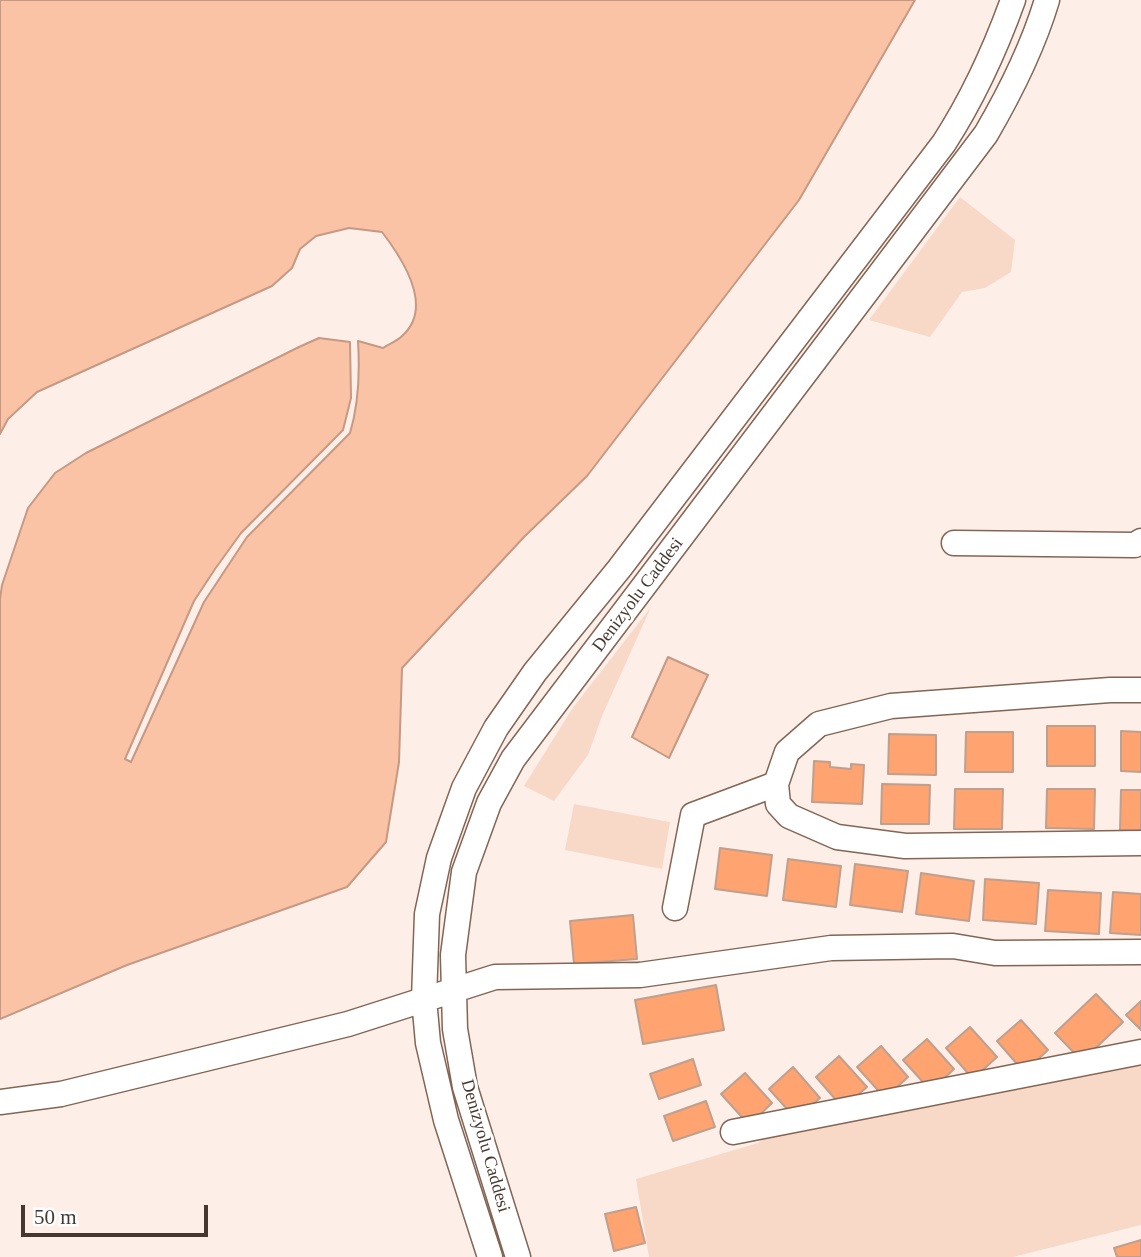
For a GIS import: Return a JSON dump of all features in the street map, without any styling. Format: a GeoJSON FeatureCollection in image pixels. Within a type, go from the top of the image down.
{"type":"FeatureCollection","features":[{"type":"Feature","properties":{"kind":"street","name":"Denizyolu Caddesi"},"geometry":{"type":"LineString","coordinates":[[490,1257],[446,1120],[428,1043],[425,999],[427,914],[439,858],[464,788],[496,728],[535,672],[619,569],[944,143],[979,82],[1013,0]]}},
{"type":"Feature","properties":{"kind":"street","name":"Denizyolu Caddesi"},"geometry":{"type":"LineString","coordinates":[[518,1257],[466,1087],[455,1029],[453,955],[464,872],[489,803],[513,759],[986,134],[1022,66],[1041,23],[1047,0]]}},
{"type":"Feature","properties":{"kind":"street"},"geometry":{"type":"LineString","coordinates":[[954,543],[1135,545],[1141,541]]}},
{"type":"Feature","properties":{"kind":"street"},"geometry":{"type":"LineString","coordinates":[[1141,690],[891,706],[820,724],[787,752],[775,784],[778,804],[789,816],[837,837],[905,846],[1141,843]]}},
{"type":"Feature","properties":{"kind":"street"},"geometry":{"type":"LineString","coordinates":[[675,908],[692,815],[775,784]]}},
{"type":"Feature","properties":{"kind":"street"},"geometry":{"type":"LineString","coordinates":[[0,1102],[61,1094],[348,1024],[495,977],[640,975],[831,947],[953,946],[995,953],[1141,952]]}},
{"type":"Feature","properties":{"kind":"street"},"geometry":{"type":"LineString","coordinates":[[733,1132],[1141,1052]]}},
{"type":"Feature","properties":{"kind":"shaded area"},"geometry":{"type":"Polygon","coordinates":[[[0,0],[915,0],[799,200],[587,476],[524,537],[402,668],[399,762],[386,842],[347,887],[127,965],[0,1019],[0,599],[2,585],[28,508],[55,473],[86,453],[319,338],[350,342],[351,398],[343,430],[241,533],[194,601],[125,759],[131,762],[204,602],[247,537],[350,433],[358,388],[358,341],[383,348],[402,336],[416,311],[412,283],[406,269],[382,232],[349,228],[316,236],[300,249],[292,268],[272,286],[37,392],[8,419],[0,434],[0,0]]]}},
{"type":"Feature","properties":{"kind":"shaded area"},"geometry":{"type":"Polygon","coordinates":[[[960,197],[1015,240],[1011,272],[985,288],[962,292],[930,337],[869,320],[960,197]]]}},
{"type":"Feature","properties":{"kind":"shaded area"},"geometry":{"type":"Polygon","coordinates":[[[651,607],[602,716],[588,755],[554,801],[524,786],[572,709],[651,607]]]}},
{"type":"Feature","properties":{"kind":"shaded area"},"geometry":{"type":"Polygon","coordinates":[[[668,657],[708,675],[669,758],[632,737],[668,657]]]}},
{"type":"Feature","properties":{"kind":"shaded area"},"geometry":{"type":"Polygon","coordinates":[[[574,804],[670,822],[662,869],[565,850],[574,804]]]}},
{"type":"Feature","properties":{"kind":"shaded area"},"geometry":{"type":"Polygon","coordinates":[[[1141,1057],[1141,1225],[1013,1257],[649,1257],[636,1179],[758,1143],[784,1122],[1141,1057]]]}},
{"type":"Feature","properties":{"kind":"building"},"geometry":{"type":"Polygon","coordinates":[[[1047,726],[1095,726],[1095,766],[1047,766],[1047,726]]]}},
{"type":"Feature","properties":{"kind":"building"},"geometry":{"type":"Polygon","coordinates":[[[1121,731],[1141,732],[1141,772],[1121,771],[1121,731]]]}},
{"type":"Feature","properties":{"kind":"building"},"geometry":{"type":"Polygon","coordinates":[[[966,732],[1013,732],[1013,772],[965,772],[966,732]]]}},
{"type":"Feature","properties":{"kind":"building"},"geometry":{"type":"Polygon","coordinates":[[[889,734],[936,735],[936,775],[888,774],[889,734]]]}},
{"type":"Feature","properties":{"kind":"building"},"geometry":{"type":"Polygon","coordinates":[[[814,761],[830,762],[830,767],[851,769],[851,764],[864,765],[862,804],[812,802],[814,761]]]}},
{"type":"Feature","properties":{"kind":"building"},"geometry":{"type":"Polygon","coordinates":[[[882,784],[930,785],[929,824],[881,824],[882,784]]]}},
{"type":"Feature","properties":{"kind":"building"},"geometry":{"type":"Polygon","coordinates":[[[955,789],[1003,789],[1002,829],[954,829],[955,789]]]}},
{"type":"Feature","properties":{"kind":"building"},"geometry":{"type":"Polygon","coordinates":[[[1047,789],[1095,789],[1094,829],[1046,828],[1047,789]]]}},
{"type":"Feature","properties":{"kind":"building"},"geometry":{"type":"Polygon","coordinates":[[[1121,790],[1141,790],[1141,831],[1120,830],[1121,790]]]}},
{"type":"Feature","properties":{"kind":"building"},"geometry":{"type":"Polygon","coordinates":[[[720,848],[772,855],[767,896],[715,889],[720,848]]]}},
{"type":"Feature","properties":{"kind":"building"},"geometry":{"type":"Polygon","coordinates":[[[788,859],[841,866],[836,907],[783,900],[788,859]]]}},
{"type":"Feature","properties":{"kind":"building"},"geometry":{"type":"Polygon","coordinates":[[[855,864],[908,871],[902,912],[850,905],[855,864]]]}},
{"type":"Feature","properties":{"kind":"building"},"geometry":{"type":"Polygon","coordinates":[[[921,873],[974,881],[969,921],[916,914],[921,873]]]}},
{"type":"Feature","properties":{"kind":"building"},"geometry":{"type":"Polygon","coordinates":[[[985,879],[1039,883],[1036,924],[983,920],[985,879]]]}},
{"type":"Feature","properties":{"kind":"building"},"geometry":{"type":"Polygon","coordinates":[[[1048,890],[1101,893],[1099,934],[1045,931],[1048,890]]]}},
{"type":"Feature","properties":{"kind":"building"},"geometry":{"type":"Polygon","coordinates":[[[1113,892],[1141,894],[1141,935],[1110,933],[1113,892]]]}},
{"type":"Feature","properties":{"kind":"building"},"geometry":{"type":"Polygon","coordinates":[[[633,915],[637,959],[574,964],[570,921],[633,915]]]}},
{"type":"Feature","properties":{"kind":"building"},"geometry":{"type":"Polygon","coordinates":[[[716,985],[724,1030],[643,1044],[635,1000],[716,985]]]}},
{"type":"Feature","properties":{"kind":"building"},"geometry":{"type":"Polygon","coordinates":[[[1096,994],[1123,1022],[1082,1061],[1055,1033],[1096,994]]]}},
{"type":"Feature","properties":{"kind":"building"},"geometry":{"type":"Polygon","coordinates":[[[1141,1001],[1141,1030],[1126,1015],[1141,1001]]]}},
{"type":"Feature","properties":{"kind":"building"},"geometry":{"type":"Polygon","coordinates":[[[1021,1020],[1048,1050],[1024,1072],[997,1041],[1021,1020]]]}},
{"type":"Feature","properties":{"kind":"building"},"geometry":{"type":"Polygon","coordinates":[[[970,1027],[997,1057],[973,1079],[946,1048],[970,1027]]]}},
{"type":"Feature","properties":{"kind":"building"},"geometry":{"type":"Polygon","coordinates":[[[927,1039],[954,1069],[931,1091],[903,1060],[927,1039]]]}},
{"type":"Feature","properties":{"kind":"building"},"geometry":{"type":"Polygon","coordinates":[[[881,1046],[908,1077],[885,1098],[857,1067],[881,1046]]]}},
{"type":"Feature","properties":{"kind":"building"},"geometry":{"type":"Polygon","coordinates":[[[839,1056],[867,1087],[843,1108],[816,1077],[839,1056]]]}},
{"type":"Feature","properties":{"kind":"building"},"geometry":{"type":"Polygon","coordinates":[[[693,1059],[701,1085],[659,1099],[650,1074],[693,1059]]]}},
{"type":"Feature","properties":{"kind":"building"},"geometry":{"type":"Polygon","coordinates":[[[793,1067],[820,1098],[796,1119],[769,1089],[793,1067]]]}},
{"type":"Feature","properties":{"kind":"building"},"geometry":{"type":"Polygon","coordinates":[[[745,1073],[772,1103],[749,1125],[721,1094],[745,1073]]]}},
{"type":"Feature","properties":{"kind":"building"},"geometry":{"type":"Polygon","coordinates":[[[706,1101],[715,1127],[673,1141],[664,1116],[706,1101]]]}},
{"type":"Feature","properties":{"kind":"building"},"geometry":{"type":"Polygon","coordinates":[[[636,1207],[645,1243],[614,1251],[605,1214],[636,1207]]]}},
{"type":"Feature","properties":{"kind":"building"},"geometry":{"type":"Polygon","coordinates":[[[1141,1240],[1141,1257],[1117,1257],[1114,1248],[1141,1240]]]}}]}
